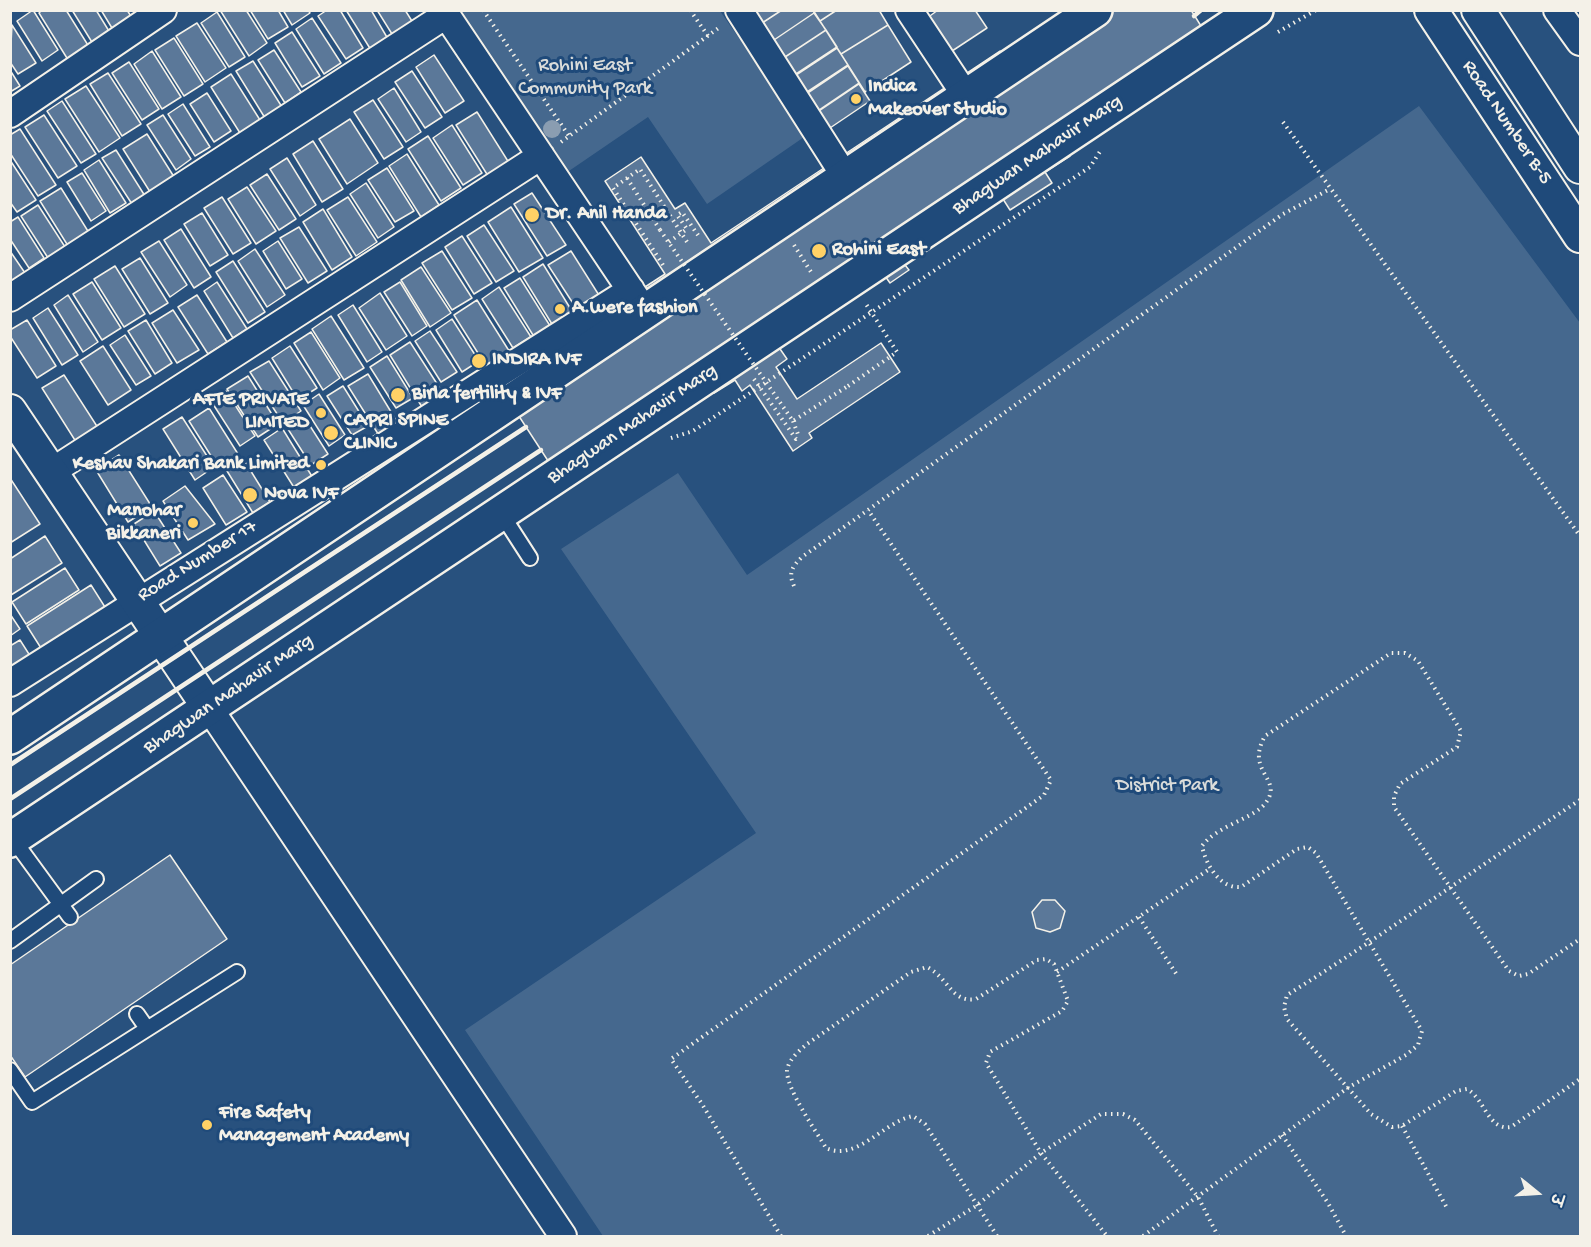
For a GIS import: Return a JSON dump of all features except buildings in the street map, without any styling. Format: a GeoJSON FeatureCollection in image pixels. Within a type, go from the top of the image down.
{"type":"FeatureCollection","features":[{"type":"Feature","properties":{"kind":"main road"},"geometry":{"type":"LineString","coordinates":[[10,737],[159,636],[638,301],[707,270],[1095,10]]}},
{"type":"Feature","properties":{"kind":"main road","name":"Bhagwan Mahavir Marg"},"geometry":{"type":"LineString","coordinates":[[12,839],[1256,10]]}},
{"type":"Feature","properties":{"kind":"street"},"geometry":{"type":"LineString","coordinates":[[10,114],[163,10]]}},
{"type":"Feature","properties":{"kind":"street"},"geometry":{"type":"LineString","coordinates":[[909,10],[966,96]]}},
{"type":"Feature","properties":{"kind":"street","name":"Road Number B-5"},"geometry":{"type":"LineString","coordinates":[[1431,10],[1581,236]]}},
{"type":"Feature","properties":{"kind":"street","name":"Road Number B-5"},"geometry":{"type":"LineString","coordinates":[[1478,10],[1581,167]]}},
{"type":"Feature","properties":{"kind":"street"},"geometry":{"type":"LineString","coordinates":[[1557,10],[1581,42]]}},
{"type":"Feature","properties":{"kind":"street"},"geometry":{"type":"LineString","coordinates":[[739,11],[846,178]]}},
{"type":"Feature","properties":{"kind":"street"},"geometry":{"type":"LineString","coordinates":[[10,298],[444,13],[638,301]]}},
{"type":"Feature","properties":{"kind":"street"},"geometry":{"type":"LineString","coordinates":[[51,472],[541,156]]}},
{"type":"Feature","properties":{"kind":"street","name":"Road Number 17"},"geometry":{"type":"LineString","coordinates":[[10,683],[136,601],[638,301]]}},
{"type":"Feature","properties":{"kind":"street"},"geometry":{"type":"LineString","coordinates":[[10,411],[563,1236]]}},
{"type":"Feature","properties":{"kind":"lane"},"geometry":{"type":"LineString","coordinates":[[501,513],[530,558]]}},
{"type":"Feature","properties":{"kind":"lane"},"geometry":{"type":"LineString","coordinates":[[12,839],[70,917]]}},
{"type":"Feature","properties":{"kind":"lane"},"geometry":{"type":"LineString","coordinates":[[10,941],[96,879]]}},
{"type":"Feature","properties":{"kind":"lane"},"geometry":{"type":"LineString","coordinates":[[10,1070],[32,1102],[146,1027],[237,972]]}},
{"type":"Feature","properties":{"kind":"lane"},"geometry":{"type":"LineString","coordinates":[[137,1014],[146,1027]]}},
{"type":"Feature","properties":{"kind":"path"},"geometry":{"type":"LineString","coordinates":[[483,10],[569,136],[739,11]]}},
{"type":"Feature","properties":{"kind":"path"},"geometry":{"type":"LineString","coordinates":[[690,10],[708,36]]}},
{"type":"Feature","properties":{"kind":"path"},"geometry":{"type":"LineString","coordinates":[[1283,122],[1581,536]]}},
{"type":"Feature","properties":{"kind":"path"},"geometry":{"type":"LineString","coordinates":[[643,234],[613,188],[640,169],[707,270]]}},
{"type":"Feature","properties":{"kind":"path"},"geometry":{"type":"LineString","coordinates":[[627,178],[660,230],[793,421],[799,437],[796,439],[751,376]]}},
{"type":"Feature","properties":{"kind":"path"},"geometry":{"type":"LineString","coordinates":[[794,586],[790,577],[792,567],[868,510],[1283,214],[1330,189]]}},
{"type":"Feature","properties":{"kind":"path"},"geometry":{"type":"LineString","coordinates":[[669,242],[687,229],[677,215],[682,212]]}},
{"type":"Feature","properties":{"kind":"path"},"geometry":{"type":"LineString","coordinates":[[788,236],[812,273]]}},
{"type":"Feature","properties":{"kind":"path"},"geometry":{"type":"LineString","coordinates":[[793,421],[897,352],[850,281]]}},
{"type":"Feature","properties":{"kind":"path"},"geometry":{"type":"LineString","coordinates":[[736,338],[745,333]]}},
{"type":"Feature","properties":{"kind":"path"},"geometry":{"type":"LineString","coordinates":[[781,1236],[702,1104],[671,1059],[1044,795],[1051,780],[868,510]]}},
{"type":"Feature","properties":{"kind":"path"},"geometry":{"type":"LineString","coordinates":[[1143,1236],[1349,1087],[1412,1050],[1418,1045],[1422,1031],[1316,853],[1308,847],[1296,849],[1241,887],[1231,888],[1222,883],[1205,858],[1202,846],[1209,836],[1266,804],[1271,793],[1269,782],[1257,762],[1257,749],[1265,736],[1391,653],[1405,654],[1418,661],[1461,730],[1461,739],[1457,747],[1400,784],[1394,796],[1394,807],[1509,972],[1519,976],[1528,975],[1581,939]]}},
{"type":"Feature","properties":{"kind":"path"},"geometry":{"type":"LineString","coordinates":[[1581,800],[1449,886],[1369,944],[1287,995],[1284,1007],[1287,1019],[1371,1114],[1382,1123],[1392,1127],[1402,1126],[1456,1091],[1467,1089],[1476,1094],[1495,1126],[1511,1127],[1581,1079]]}},
{"type":"Feature","properties":{"kind":"path"},"geometry":{"type":"LineString","coordinates":[[1058,972],[1212,868]]}},
{"type":"Feature","properties":{"kind":"path"},"geometry":{"type":"LineString","coordinates":[[1139,917],[1177,975]]}},
{"type":"Feature","properties":{"kind":"path"},"geometry":{"type":"LineString","coordinates":[[997,1236],[925,1124],[913,1116],[901,1119],[849,1151],[836,1153],[826,1148],[790,1085],[787,1070],[794,1056],[807,1044],[911,972],[927,967],[939,973],[956,995],[966,1001],[976,999],[1036,960],[1046,958],[1054,964],[1068,1001],[1062,1011],[990,1052],[986,1063],[1041,1153],[1107,1236]]}},
{"type":"Feature","properties":{"kind":"path"},"geometry":{"type":"LineString","coordinates":[[928,1236],[976,1206],[1041,1153],[1101,1114],[1123,1114],[1135,1120],[1198,1197],[1218,1236]]}},
{"type":"Feature","properties":{"kind":"path"},"geometry":{"type":"LineString","coordinates":[[1402,1126],[1447,1208]]}},
{"type":"Feature","properties":{"kind":"path"},"geometry":{"type":"LineString","coordinates":[[1282,1135],[1328,1203],[1346,1236]]}},
{"type":"Feature","properties":{"kind":"green space","name":"Rohini East Community Park"},"geometry":{"type":"Polygon","coordinates":[[[458,11],[720,11],[807,135],[707,204],[648,117],[566,173],[458,11]]]}},
{"type":"Feature","properties":{"kind":"green space","name":"District Park"},"geometry":{"type":"Polygon","coordinates":[[[1419,106],[1580,323],[1580,1236],[603,1236],[465,1030],[756,833],[561,549],[678,473],[747,575],[1419,106]]]}},
{"type":"Feature","properties":{"kind":"railway"},"geometry":{"type":"LineString","coordinates":[[1194,16],[1201,10]]}},
{"type":"Feature","properties":{"kind":"railway"},"geometry":{"type":"LineString","coordinates":[[10,765],[526,427]]}},
{"type":"Feature","properties":{"kind":"railway"},"geometry":{"type":"LineString","coordinates":[[10,799],[541,450]]}},
{"type":"Feature","properties":{"kind":"place","name":"Indica Makeover Studio"},"geometry":{"type":"Point","coordinates":[856,99]}},
{"type":"Feature","properties":{"kind":"place","name":"Dr. Anil Handa"},"geometry":{"type":"Point","coordinates":[532,215]}},
{"type":"Feature","properties":{"kind":"place","name":"Rohini East"},"geometry":{"type":"Point","coordinates":[819,251]}},
{"type":"Feature","properties":{"kind":"place","name":"A.were fashion"},"geometry":{"type":"Point","coordinates":[560,309]}},
{"type":"Feature","properties":{"kind":"place","name":"INDIRA IVF"},"geometry":{"type":"Point","coordinates":[479,361]}},
{"type":"Feature","properties":{"kind":"place","name":"Birla fertility & IVF"},"geometry":{"type":"Point","coordinates":[398,395]}},
{"type":"Feature","properties":{"kind":"place","name":"AFTE PRIVATE LIMITED"},"geometry":{"type":"Point","coordinates":[321,413]}},
{"type":"Feature","properties":{"kind":"place","name":"CAPRI SPINE CLINIC"},"geometry":{"type":"Point","coordinates":[331,433]}},
{"type":"Feature","properties":{"kind":"place","name":"Keshav Shakari Bank Limited"},"geometry":{"type":"Point","coordinates":[321,465]}},
{"type":"Feature","properties":{"kind":"place","name":"Nova IVF"},"geometry":{"type":"Point","coordinates":[250,495]}},
{"type":"Feature","properties":{"kind":"place","name":"Manohar Bikkaneri"},"geometry":{"type":"Point","coordinates":[193,523]}},
{"type":"Feature","properties":{"kind":"place","name":"Fire Safety Management Academy"},"geometry":{"type":"Point","coordinates":[207,1125]}}]}
